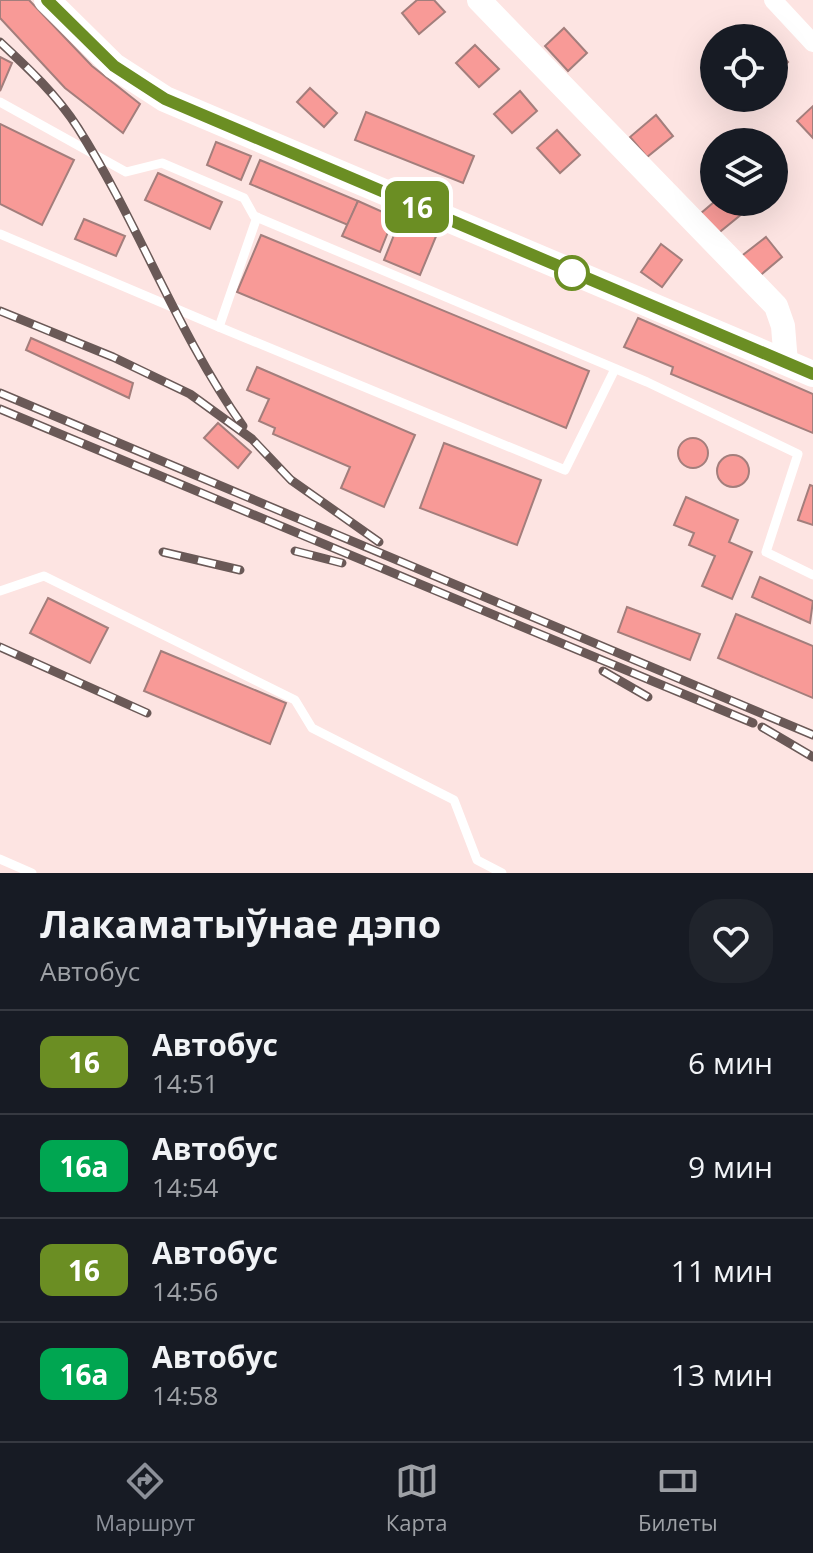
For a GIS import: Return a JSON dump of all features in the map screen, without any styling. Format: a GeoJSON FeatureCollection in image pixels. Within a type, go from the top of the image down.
{"type":"FeatureCollection","features":[{"type":"Feature","properties":{"kind":"main road"},"geometry":{"type":"LineString","coordinates":[[47,0],[114,66],[165,99],[813,374]]}},
{"type":"Feature","properties":{"kind":"street"},"geometry":{"type":"LineString","coordinates":[[479,0],[776,306],[783,326],[786,363]]}},
{"type":"Feature","properties":{"kind":"street"},"geometry":{"type":"LineString","coordinates":[[773,0],[813,43]]}},
{"type":"Feature","properties":{"kind":"lane"},"geometry":{"type":"LineString","coordinates":[[0,102],[126,172],[162,163],[244,198],[257,217],[615,369],[798,454],[766,552],[813,575]]}},
{"type":"Feature","properties":{"kind":"lane"},"geometry":{"type":"LineString","coordinates":[[219,327],[257,217]]}},
{"type":"Feature","properties":{"kind":"lane"},"geometry":{"type":"LineString","coordinates":[[0,234],[565,470],[615,369]]}},
{"type":"Feature","properties":{"kind":"lane"},"geometry":{"type":"LineString","coordinates":[[0,591],[44,576],[295,700],[312,728],[454,800],[477,860],[502,873]]}},
{"type":"Feature","properties":{"kind":"lane"},"geometry":{"type":"LineString","coordinates":[[0,859],[32,873]]}},
{"type":"Feature","properties":{"kind":"building"},"geometry":{"type":"Polygon","coordinates":[[[0,0],[29,0],[92,66],[140,104],[123,133],[65,88],[0,18],[0,0]]]}},
{"type":"Feature","properties":{"kind":"building"},"geometry":{"type":"Polygon","coordinates":[[[417,0],[434,0],[445,12],[419,34],[402,13],[417,0]]]}},
{"type":"Feature","properties":{"kind":"building"},"geometry":{"type":"Polygon","coordinates":[[[564,28],[587,53],[568,71],[545,46],[564,28]]]}},
{"type":"Feature","properties":{"kind":"building"},"geometry":{"type":"Polygon","coordinates":[[[475,45],[499,69],[479,87],[456,63],[475,45]]]}},
{"type":"Feature","properties":{"kind":"building"},"geometry":{"type":"Polygon","coordinates":[[[0,57],[12,63],[0,91],[0,57]]]}},
{"type":"Feature","properties":{"kind":"building"},"geometry":{"type":"Polygon","coordinates":[[[310,88],[337,113],[324,127],[297,102],[310,88]]]}},
{"type":"Feature","properties":{"kind":"building"},"geometry":{"type":"Polygon","coordinates":[[[520,91],[537,111],[512,133],[494,114],[520,91]]]}},
{"type":"Feature","properties":{"kind":"building"},"geometry":{"type":"Polygon","coordinates":[[[813,106],[813,138],[797,121],[813,106]]]}},
{"type":"Feature","properties":{"kind":"building"},"geometry":{"type":"Polygon","coordinates":[[[366,112],[474,156],[463,183],[355,140],[366,112]]]}},
{"type":"Feature","properties":{"kind":"building"},"geometry":{"type":"Polygon","coordinates":[[[656,115],[673,136],[647,157],[630,137],[656,115]]]}},
{"type":"Feature","properties":{"kind":"building"},"geometry":{"type":"Polygon","coordinates":[[[0,124],[74,160],[42,225],[0,204],[0,124]]]}},
{"type":"Feature","properties":{"kind":"building"},"geometry":{"type":"Polygon","coordinates":[[[557,130],[580,155],[560,173],[537,148],[557,130]]]}},
{"type":"Feature","properties":{"kind":"building"},"geometry":{"type":"Polygon","coordinates":[[[216,142],[251,156],[241,180],[207,165],[216,142]]]}},
{"type":"Feature","properties":{"kind":"building"},"geometry":{"type":"Polygon","coordinates":[[[260,160],[358,201],[348,225],[250,184],[260,160]]]}},
{"type":"Feature","properties":{"kind":"building"},"geometry":{"type":"Polygon","coordinates":[[[158,173],[222,202],[210,229],[145,200],[158,173]]]}},
{"type":"Feature","properties":{"kind":"building"},"geometry":{"type":"Polygon","coordinates":[[[358,201],[394,217],[380,252],[342,236],[358,201]]]}},
{"type":"Feature","properties":{"kind":"building"},"geometry":{"type":"Polygon","coordinates":[[[702,216],[739,216],[716,235],[702,216]]]}},
{"type":"Feature","properties":{"kind":"building"},"geometry":{"type":"Polygon","coordinates":[[[84,219],[125,236],[116,256],[75,239],[84,219]]]}},
{"type":"Feature","properties":{"kind":"building"},"geometry":{"type":"Polygon","coordinates":[[[400,220],[437,234],[420,275],[384,260],[400,220]]]}},
{"type":"Feature","properties":{"kind":"building"},"geometry":{"type":"Polygon","coordinates":[[[261,235],[589,371],[566,428],[237,292],[261,235]]]}},
{"type":"Feature","properties":{"kind":"building"},"geometry":{"type":"Polygon","coordinates":[[[766,237],[782,257],[756,279],[739,258],[766,237]]]}},
{"type":"Feature","properties":{"kind":"building"},"geometry":{"type":"Polygon","coordinates":[[[661,244],[682,260],[662,287],[641,272],[661,244]]]}},
{"type":"Feature","properties":{"kind":"building"},"geometry":{"type":"Polygon","coordinates":[[[638,318],[813,394],[813,433],[671,374],[673,367],[624,347],[638,318]]]}},
{"type":"Feature","properties":{"kind":"building"},"geometry":{"type":"Polygon","coordinates":[[[31,338],[133,383],[129,398],[26,350],[31,338]]]}},
{"type":"Feature","properties":{"kind":"building"},"geometry":{"type":"Polygon","coordinates":[[[257,367],[415,435],[384,507],[341,488],[350,467],[273,434],[275,428],[259,421],[269,399],[247,390],[257,367]]]}},
{"type":"Feature","properties":{"kind":"building"},"geometry":{"type":"Polygon","coordinates":[[[218,423],[251,452],[238,468],[204,438],[218,423]]]}},
{"type":"Feature","properties":{"kind":"building"},"geometry":{"type":"Polygon","coordinates":[[[693,438],[704,442],[708,453],[704,464],[693,468],[682,464],[678,453],[682,442],[693,438]]]}},
{"type":"Feature","properties":{"kind":"building"},"geometry":{"type":"Polygon","coordinates":[[[444,443],[541,480],[517,545],[420,508],[444,443]]]}},
{"type":"Feature","properties":{"kind":"building"},"geometry":{"type":"Polygon","coordinates":[[[733,455],[744,460],[749,471],[744,482],[733,487],[722,482],[717,471],[722,460],[733,455]]]}},
{"type":"Feature","properties":{"kind":"building"},"geometry":{"type":"Polygon","coordinates":[[[810,485],[813,486],[813,525],[798,520],[810,485]]]}},
{"type":"Feature","properties":{"kind":"building"},"geometry":{"type":"Polygon","coordinates":[[[686,497],[738,520],[729,542],[752,552],[732,599],[702,586],[715,556],[689,545],[694,533],[674,525],[686,497]]]}},
{"type":"Feature","properties":{"kind":"building"},"geometry":{"type":"Polygon","coordinates":[[[760,577],[813,601],[810,623],[752,597],[760,577]]]}},
{"type":"Feature","properties":{"kind":"building"},"geometry":{"type":"Polygon","coordinates":[[[48,598],[108,628],[90,663],[30,633],[48,598]]]}},
{"type":"Feature","properties":{"kind":"building"},"geometry":{"type":"Polygon","coordinates":[[[627,607],[700,634],[690,660],[618,632],[627,607]]]}},
{"type":"Feature","properties":{"kind":"building"},"geometry":{"type":"Polygon","coordinates":[[[736,614],[813,646],[813,698],[718,658],[736,614]]]}},
{"type":"Feature","properties":{"kind":"building"},"geometry":{"type":"Polygon","coordinates":[[[161,651],[286,703],[270,744],[144,691],[161,651]]]}},
{"type":"Feature","properties":{"kind":"railway"},"geometry":{"type":"LineString","coordinates":[[0,42],[51,93],[78,128],[198,354],[243,426]]}},
{"type":"Feature","properties":{"kind":"railway"},"geometry":{"type":"LineString","coordinates":[[0,311],[113,357],[190,394],[252,439],[291,480],[379,542]]}},
{"type":"Feature","properties":{"kind":"railway"},"geometry":{"type":"LineString","coordinates":[[0,393],[813,735]]}},
{"type":"Feature","properties":{"kind":"railway"},"geometry":{"type":"LineString","coordinates":[[0,409],[753,723]]}},
{"type":"Feature","properties":{"kind":"railway"},"geometry":{"type":"LineString","coordinates":[[295,551],[342,563]]}},
{"type":"Feature","properties":{"kind":"railway"},"geometry":{"type":"LineString","coordinates":[[163,552],[240,570]]}},
{"type":"Feature","properties":{"kind":"railway"},"geometry":{"type":"LineString","coordinates":[[0,647],[147,713]]}},
{"type":"Feature","properties":{"kind":"railway"},"geometry":{"type":"LineString","coordinates":[[603,671],[648,697]]}},
{"type":"Feature","properties":{"kind":"railway"},"geometry":{"type":"LineString","coordinates":[[762,727],[813,757]]}},
{"type":"Feature","properties":{"kind":"bus line","name":"16"},"geometry":{"type":"LineString","coordinates":[[47,0],[114,66],[165,99],[813,374]]}}]}
